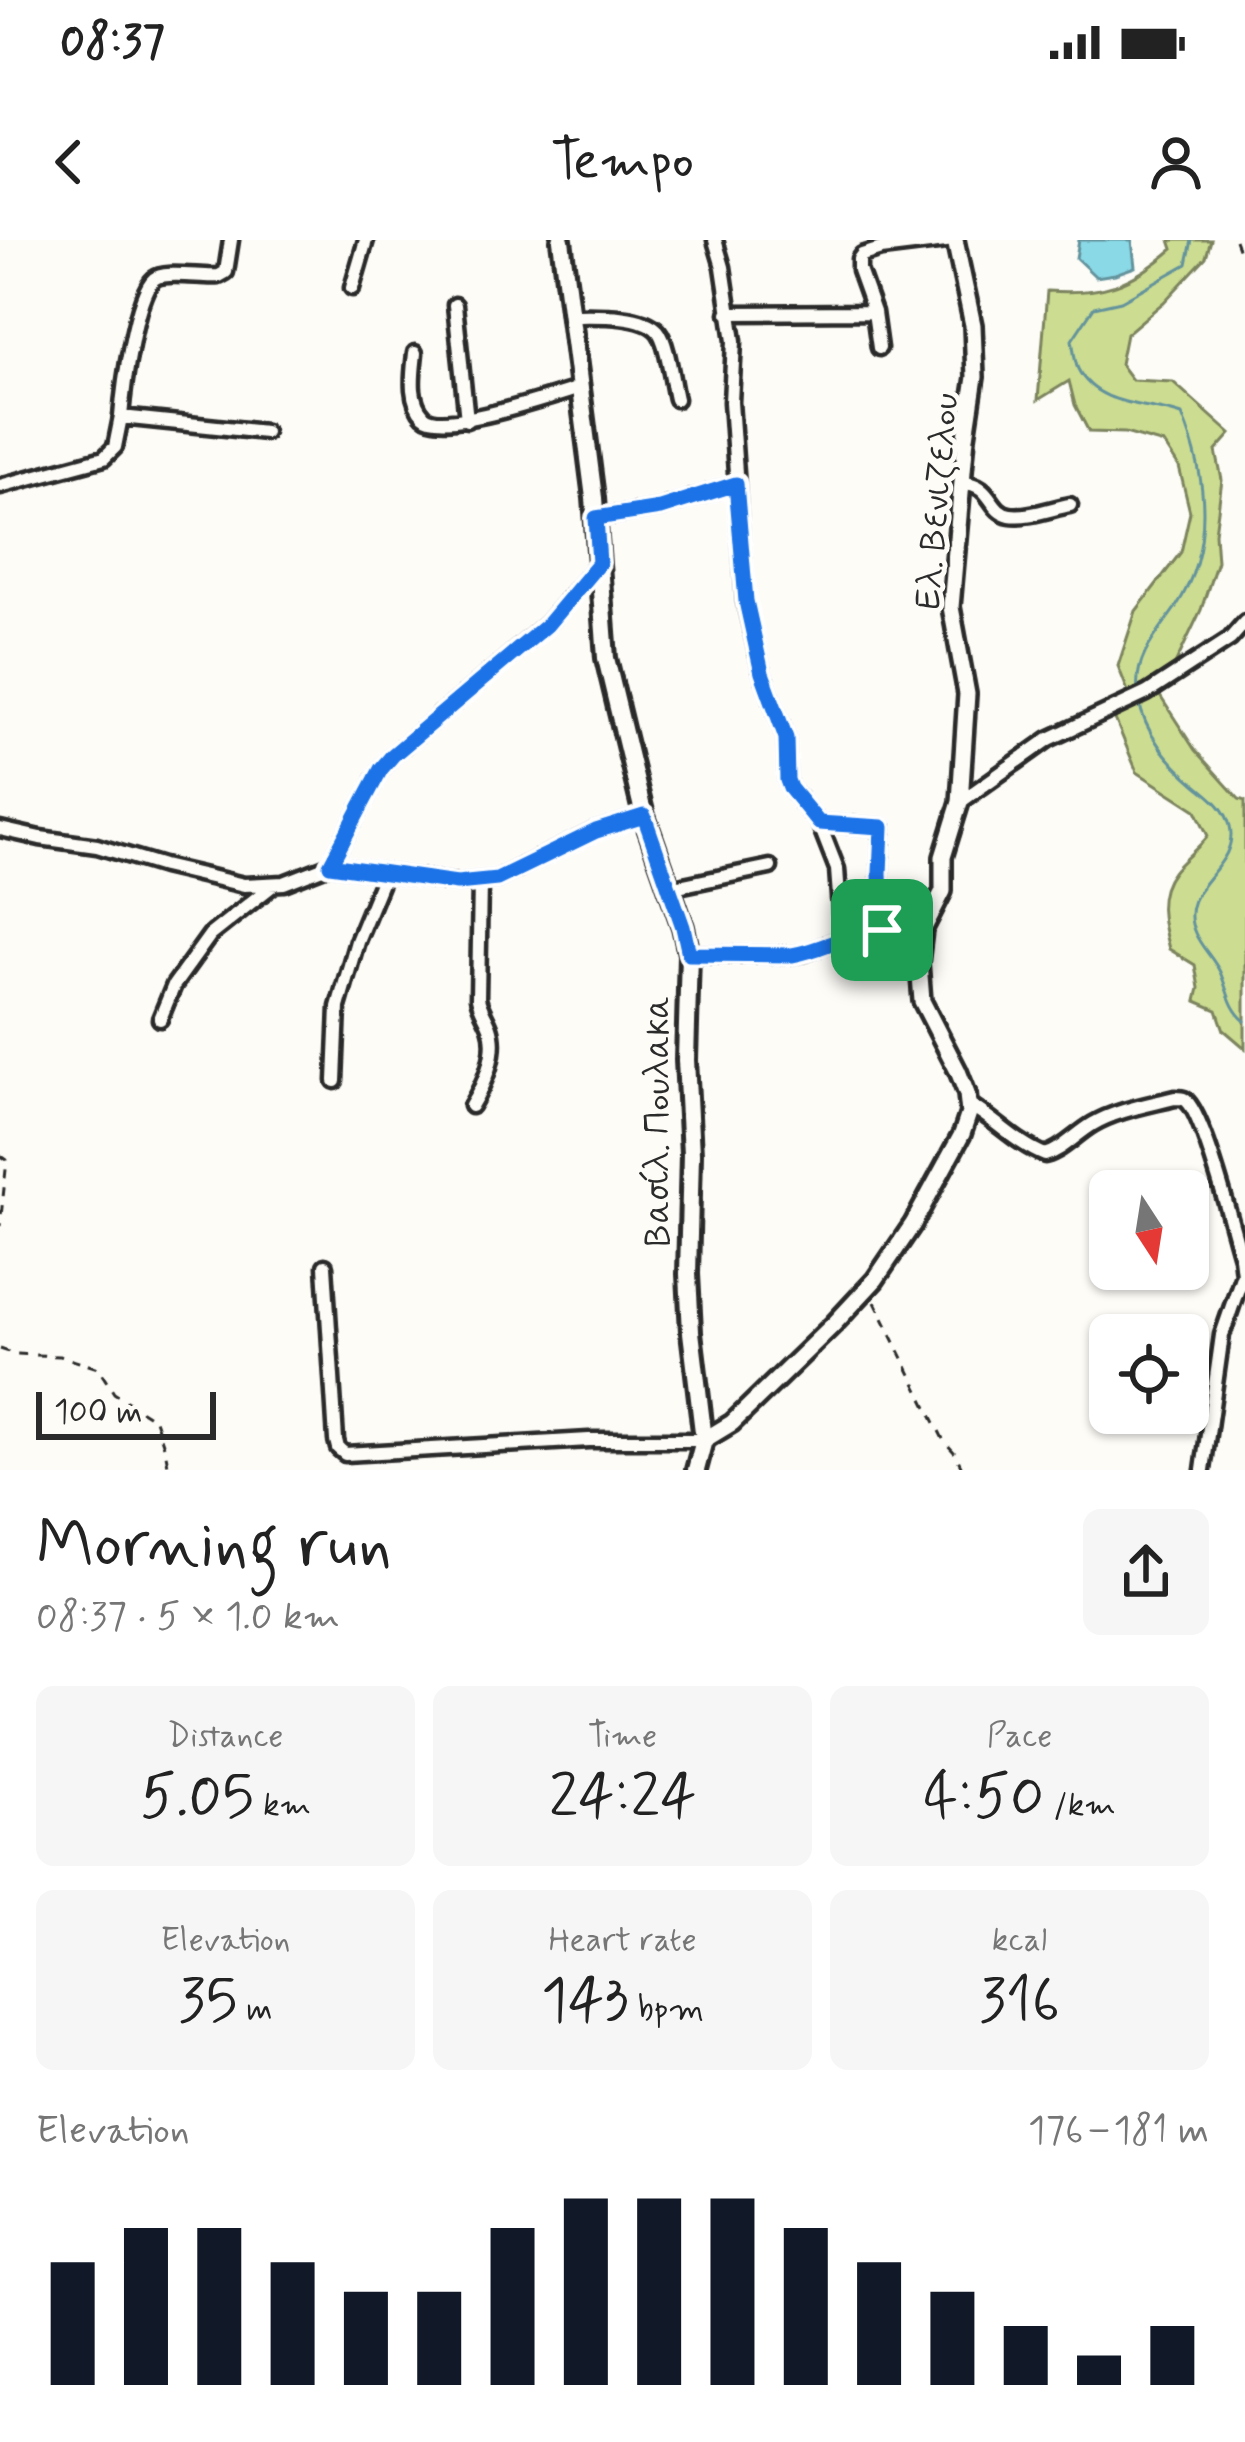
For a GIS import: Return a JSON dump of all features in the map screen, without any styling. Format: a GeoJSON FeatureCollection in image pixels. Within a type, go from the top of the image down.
{"type":"FeatureCollection","features":[{"type":"Feature","properties":{"kind":"main road","name":"Βασίλ. Πουλακα"},"geometry":{"type":"LineString","coordinates":[[561,240],[596,518],[606,658],[644,816],[689,954],[688,1274],[704,1440]]}},
{"type":"Feature","properties":{"kind":"main road"},"geometry":{"type":"LineString","coordinates":[[696,1470],[704,1440]]}},
{"type":"Feature","properties":{"kind":"street"},"geometry":{"type":"LineString","coordinates":[[0,486],[104,458],[116,447],[143,297],[153,280],[164,275],[219,276],[226,272],[231,240]]}},
{"type":"Feature","properties":{"kind":"street"},"geometry":{"type":"LineString","coordinates":[[352,288],[366,240]]}},
{"type":"Feature","properties":{"kind":"street"},"geometry":{"type":"LineString","coordinates":[[715,240],[734,340],[731,402],[746,601],[762,673],[786,738],[787,780],[819,823],[837,869],[842,938]]}},
{"type":"Feature","properties":{"kind":"street"},"geometry":{"type":"LineString","coordinates":[[880,349],[874,312],[859,270],[862,255],[954,240]]}},
{"type":"Feature","properties":{"kind":"street","name":"Ελ. Βενιζελου"},"geometry":{"type":"LineString","coordinates":[[954,240],[973,325],[975,377],[951,608],[967,694],[960,802],[943,857],[943,892],[923,930],[920,963],[922,1001],[958,1071],[968,1104]]}},
{"type":"Feature","properties":{"kind":"street"},"geometry":{"type":"LineString","coordinates":[[455,305],[466,420]]}},
{"type":"Feature","properties":{"kind":"street"},"geometry":{"type":"LineString","coordinates":[[728,313],[874,312]]}},
{"type":"Feature","properties":{"kind":"street"},"geometry":{"type":"LineString","coordinates":[[570,316],[612,316],[656,329],[676,399]]}},
{"type":"Feature","properties":{"kind":"street"},"geometry":{"type":"LineString","coordinates":[[415,353],[412,389],[422,414],[436,422],[466,420],[580,388]]}},
{"type":"Feature","properties":{"kind":"street"},"geometry":{"type":"LineString","coordinates":[[121,417],[266,432]]}},
{"type":"Feature","properties":{"kind":"street"},"geometry":{"type":"LineString","coordinates":[[963,483],[982,487],[1010,515],[1070,505]]}},
{"type":"Feature","properties":{"kind":"street"},"geometry":{"type":"LineString","coordinates":[[596,518],[660,508],[736,484]]}},
{"type":"Feature","properties":{"kind":"street"},"geometry":{"type":"LineString","coordinates":[[330,865],[393,755],[547,625],[599,563]]}},
{"type":"Feature","properties":{"kind":"street"},"geometry":{"type":"LineString","coordinates":[[960,802],[1049,739],[1147,693],[1230,639],[1245,622]]}},
{"type":"Feature","properties":{"kind":"street"},"geometry":{"type":"LineString","coordinates":[[0,829],[97,846],[244,884],[274,884],[330,865],[457,883],[508,875],[596,831],[644,816]]}},
{"type":"Feature","properties":{"kind":"street"},"geometry":{"type":"LineString","coordinates":[[819,823],[882,827],[882,930]]}},
{"type":"Feature","properties":{"kind":"street"},"geometry":{"type":"LineString","coordinates":[[669,888],[770,867]]}},
{"type":"Feature","properties":{"kind":"street"},"geometry":{"type":"LineString","coordinates":[[334,1081],[342,994],[357,941],[385,873]]}},
{"type":"Feature","properties":{"kind":"street"},"geometry":{"type":"LineString","coordinates":[[471,1106],[486,1075],[492,1047],[490,1026],[478,998],[480,882]]}},
{"type":"Feature","properties":{"kind":"street"},"geometry":{"type":"LineString","coordinates":[[160,1019],[174,985],[210,935],[274,884]]}},
{"type":"Feature","properties":{"kind":"street"},"geometry":{"type":"LineString","coordinates":[[689,954],[792,955],[882,930],[923,930]]}},
{"type":"Feature","properties":{"kind":"street"},"geometry":{"type":"LineString","coordinates":[[968,1104],[1017,1141],[1045,1155],[1094,1123],[1121,1113],[1175,1097],[1189,1102],[1204,1130],[1243,1274],[1222,1335],[1203,1470]]}},
{"type":"Feature","properties":{"kind":"street"},"geometry":{"type":"LineString","coordinates":[[325,1266],[336,1440],[345,1454],[589,1440],[704,1440],[732,1423],[868,1288],[913,1224],[943,1170],[962,1134],[968,1104]]}},
{"type":"Feature","properties":{"kind":"path"},"geometry":{"type":"LineString","coordinates":[[1235,240],[1245,257]]}},
{"type":"Feature","properties":{"kind":"path"},"geometry":{"type":"LineString","coordinates":[[0,1155],[7,1160],[0,1226]]}},
{"type":"Feature","properties":{"kind":"path"},"geometry":{"type":"LineString","coordinates":[[868,1288],[963,1470]]}},
{"type":"Feature","properties":{"kind":"path"},"geometry":{"type":"LineString","coordinates":[[0,1349],[60,1356],[98,1368],[114,1393],[155,1420],[169,1470]]}},
{"type":"Feature","properties":{"kind":"green space"},"geometry":{"type":"Polygon","coordinates":[[[1170,240],[1211,240],[1206,257],[1126,334],[1120,364],[1132,380],[1173,382],[1231,434],[1216,451],[1222,480],[1215,533],[1217,561],[1201,610],[1160,696],[1195,750],[1245,801],[1245,1048],[1224,1030],[1217,1010],[1196,1001],[1195,965],[1169,949],[1164,929],[1162,900],[1167,881],[1208,836],[1196,810],[1137,772],[1110,707],[1129,694],[1118,666],[1136,611],[1181,552],[1190,512],[1179,467],[1164,444],[1125,433],[1089,432],[1069,381],[1038,400],[1047,291],[1100,289],[1129,280],[1173,249],[1170,240]]]}},
{"type":"Feature","properties":{"kind":"water"},"geometry":{"type":"Polygon","coordinates":[[[1079,240],[1132,240],[1135,267],[1096,277],[1076,258],[1079,240]]]}},
{"type":"Feature","properties":{"kind":"waterway"},"geometry":{"type":"LineString","coordinates":[[1138,691],[1144,657],[1176,607],[1197,561],[1202,488],[1182,415],[1097,391],[1078,369],[1072,340],[1094,307],[1121,301],[1187,264],[1192,240]]}},
{"type":"Feature","properties":{"kind":"waterway"},"geometry":{"type":"LineString","coordinates":[[1139,700],[1160,746],[1228,819],[1231,841],[1226,855],[1199,890],[1191,917],[1235,1010],[1245,1021]]}},
{"type":"Feature","properties":{"kind":"route"},"geometry":{"type":"LineString","coordinates":[[736,484],[752,637],[786,738],[787,780],[819,823],[882,827],[882,930],[853,934],[792,955],[689,954],[644,816],[596,831],[520,870],[480,882],[330,865],[393,755],[547,625],[599,563],[596,518],[660,508],[736,484]]}}]}
